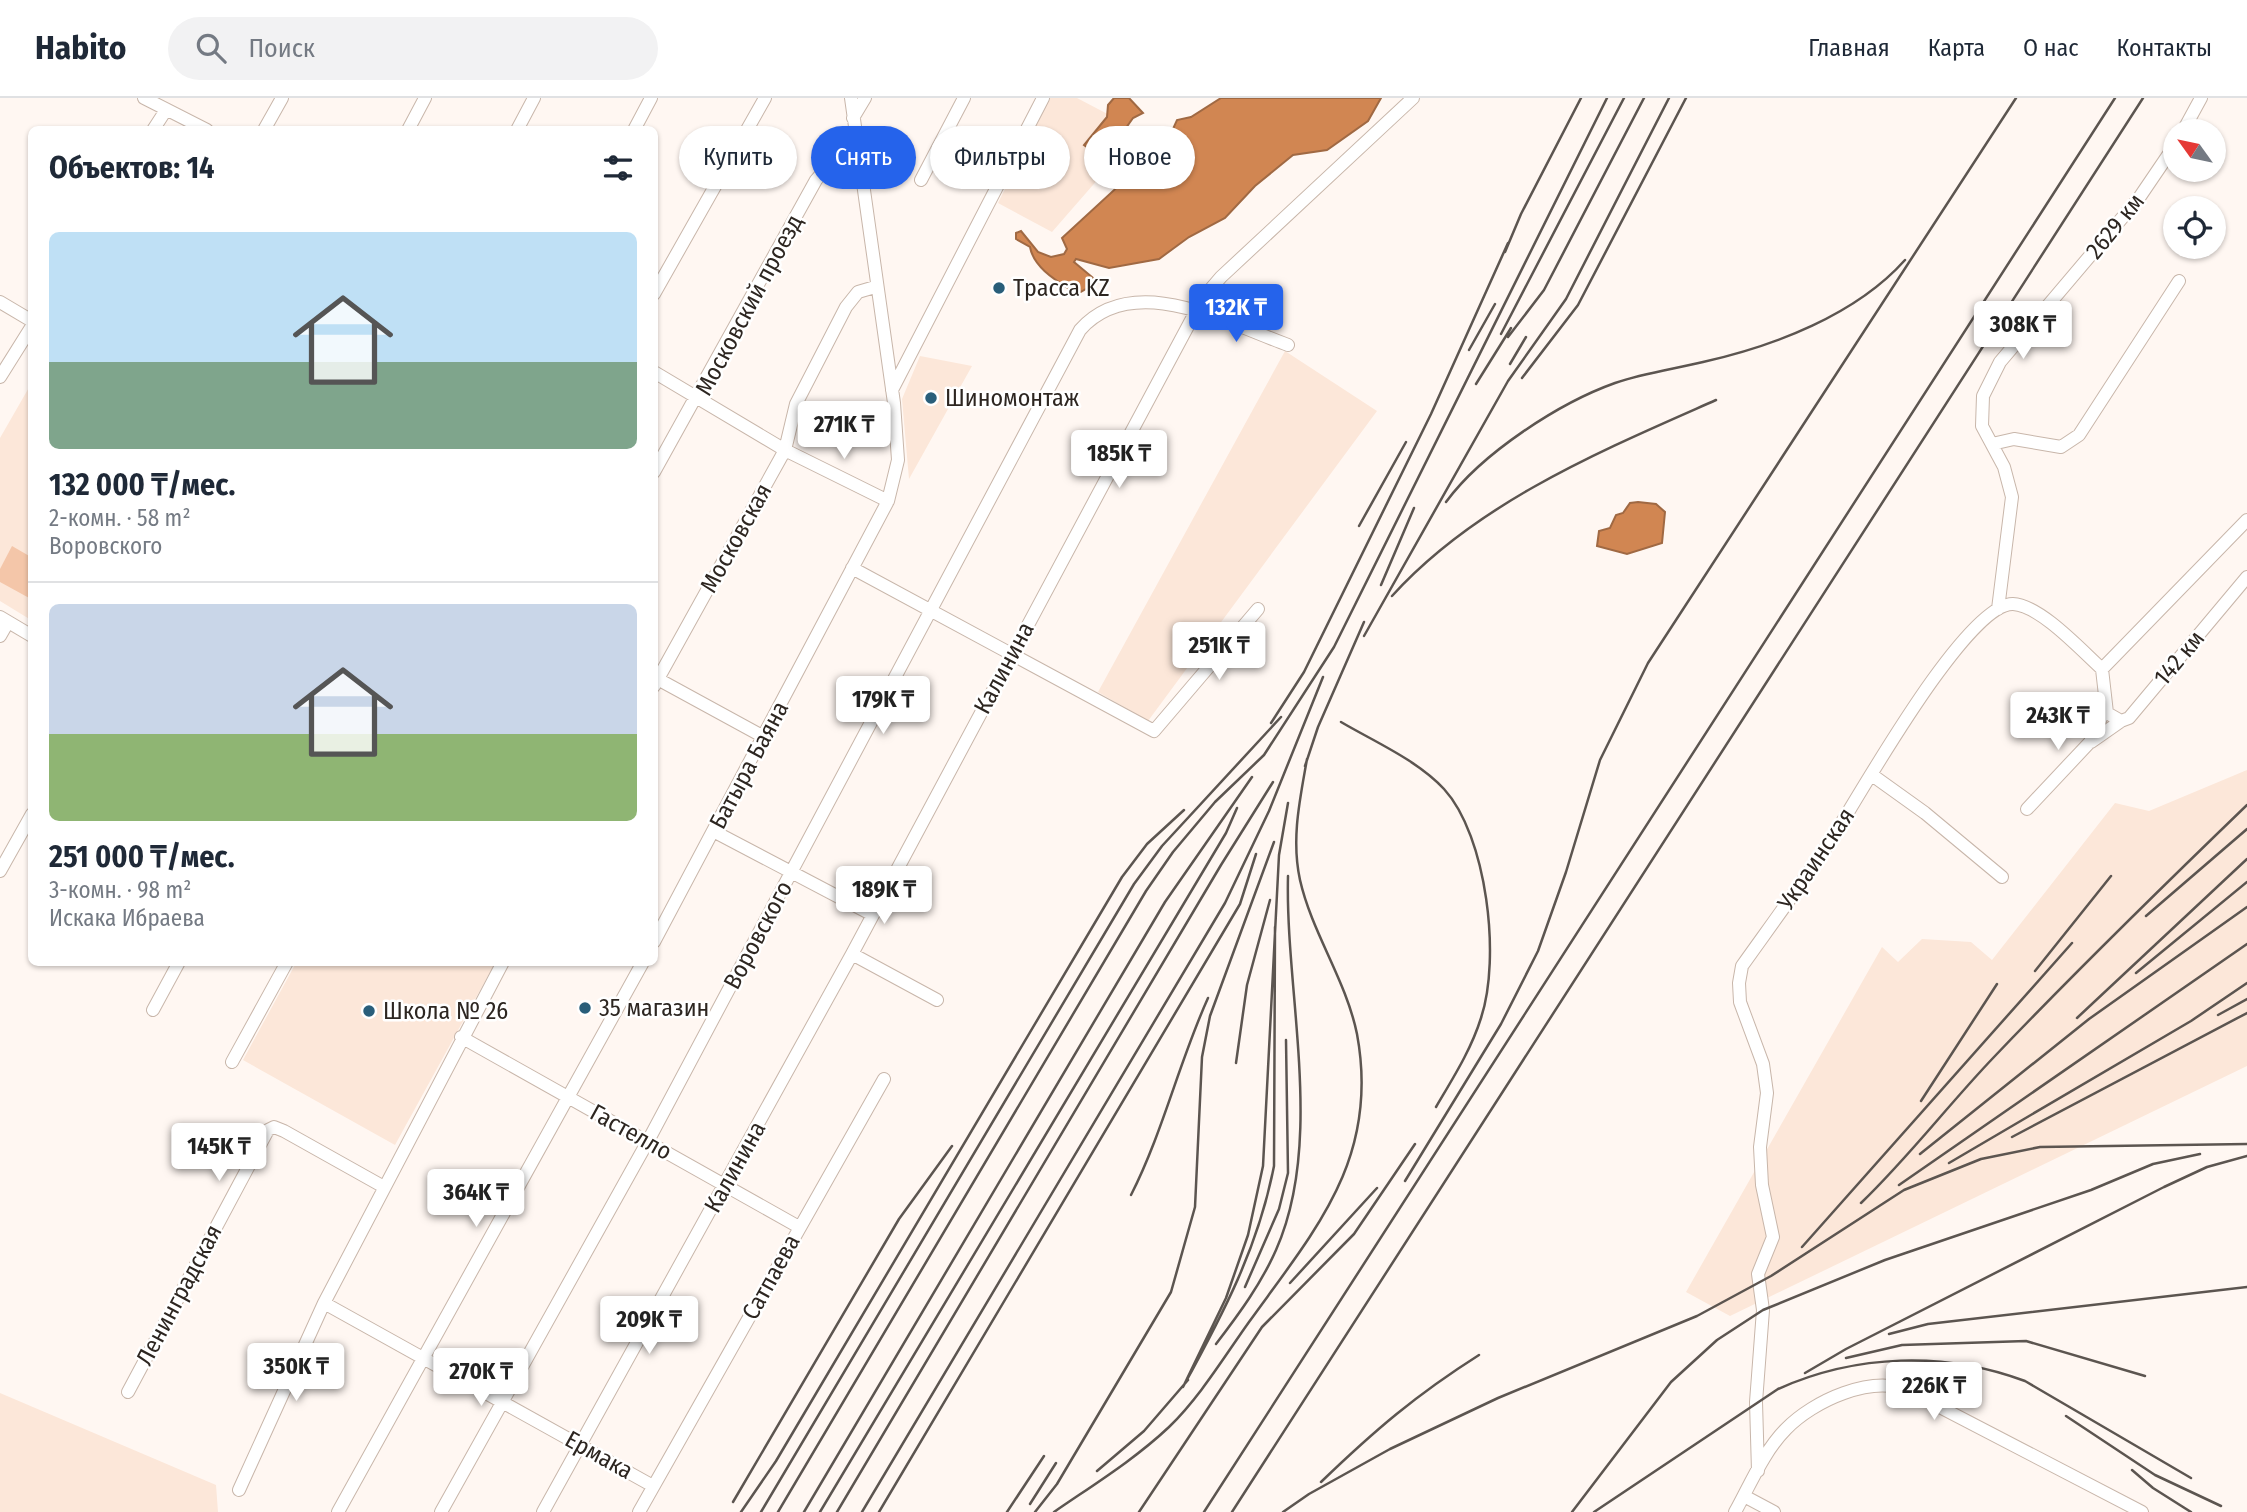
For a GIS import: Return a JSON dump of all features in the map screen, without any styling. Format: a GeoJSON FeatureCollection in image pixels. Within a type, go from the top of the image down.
{"type":"FeatureCollection","features":[{"type":"Feature","properties":{"kind":"street"},"geometry":{"type":"LineString","coordinates":[[144,98],[199,126]]}},
{"type":"Feature","properties":{"kind":"street"},"geometry":{"type":"LineString","coordinates":[[266,126],[282,98]]}},
{"type":"Feature","properties":{"kind":"street"},"geometry":{"type":"LineString","coordinates":[[410,126],[425,98]]}},
{"type":"Feature","properties":{"kind":"street"},"geometry":{"type":"LineString","coordinates":[[519,126],[534,98]]}},
{"type":"Feature","properties":{"kind":"street"},"geometry":{"type":"LineString","coordinates":[[636,126],[651,98]]}},
{"type":"Feature","properties":{"kind":"street"},"geometry":{"type":"LineString","coordinates":[[658,287],[765,98]]}},
{"type":"Feature","properties":{"kind":"street","name":"Батыра Баяна"},"geometry":{"type":"LineString","coordinates":[[850,98],[854,126]]}},
{"type":"Feature","properties":{"kind":"street"},"geometry":{"type":"LineString","coordinates":[[853,119],[865,98]]}},
{"type":"Feature","properties":{"kind":"street"},"geometry":{"type":"LineString","coordinates":[[921,180],[964,98]]}},
{"type":"Feature","properties":{"kind":"street"},"geometry":{"type":"LineString","coordinates":[[892,390],[1043,98]]}},
{"type":"Feature","properties":{"kind":"street","name":"Калинина"},"geometry":{"type":"LineString","coordinates":[[543,1512],[852,954],[1195,312],[1221,277],[1413,98]]}},
{"type":"Feature","properties":{"kind":"street"},"geometry":{"type":"LineString","coordinates":[[2190,119],[2201,98]]}},
{"type":"Feature","properties":{"kind":"street"},"geometry":{"type":"LineString","coordinates":[[156,126],[166,110]]}},
{"type":"Feature","properties":{"kind":"street","name":"2629 км"},"geometry":{"type":"LineString","coordinates":[[1998,609],[2012,498],[2004,467],[1982,426],[1980,414],[1983,396],[2000,362],[2139,198],[2163,163]]}},
{"type":"Feature","properties":{"kind":"street","name":"Московский проезд"},"geometry":{"type":"LineString","coordinates":[[658,465],[699,398],[811,189]]}},
{"type":"Feature","properties":{"kind":"street","name":"Батыра Баяна"},"geometry":{"type":"LineString","coordinates":[[658,935],[715,832],[888,501],[898,460],[892,390],[863,189]]}},
{"type":"Feature","properties":{"kind":"street"},"geometry":{"type":"LineString","coordinates":[[1992,444],[2014,439],[2055,447],[2070,442],[2079,435],[2179,281]]}},
{"type":"Feature","properties":{"kind":"street","name":"Московская"},"geometry":{"type":"LineString","coordinates":[[658,677],[785,450],[796,404],[846,307],[858,292],[876,287]]}},
{"type":"Feature","properties":{"kind":"street","name":"Воровского"},"geometry":{"type":"LineString","coordinates":[[441,1512],[648,1141],[1080,330],[1098,313],[1132,301],[1156,301],[1288,345]]}},
{"type":"Feature","properties":{"kind":"street"},"geometry":{"type":"LineString","coordinates":[[0,302],[28,321]]}},
{"type":"Feature","properties":{"kind":"street"},"geometry":{"type":"LineString","coordinates":[[0,377],[28,331]]}},
{"type":"Feature","properties":{"kind":"street"},"geometry":{"type":"LineString","coordinates":[[658,374],[785,450],[888,501]]}},
{"type":"Feature","properties":{"kind":"street"},"geometry":{"type":"LineString","coordinates":[[2102,669],[2247,520]]}},
{"type":"Feature","properties":{"kind":"street"},"geometry":{"type":"LineString","coordinates":[[852,568],[1013,652],[1154,731],[1258,609]]}},
{"type":"Feature","properties":{"kind":"street","name":"142 км"},"geometry":{"type":"LineString","coordinates":[[2090,742],[2129,718],[2247,577]]}},
{"type":"Feature","properties":{"kind":"street"},"geometry":{"type":"LineString","coordinates":[[1998,609],[2014,604],[2063,632],[2102,669],[2107,713],[2121,721]]}},
{"type":"Feature","properties":{"kind":"street","name":"Украинская"},"geometry":{"type":"LineString","coordinates":[[1758,1471],[1756,1402],[1763,1310],[1758,1274],[1773,1237],[1760,1159],[1767,1093],[1763,1064],[1740,1002],[1738,983],[1742,966],[1872,775],[1941,667],[1998,609]]}},
{"type":"Feature","properties":{"kind":"street"},"geometry":{"type":"LineString","coordinates":[[0,636],[4,620],[28,634]]}},
{"type":"Feature","properties":{"kind":"street"},"geometry":{"type":"LineString","coordinates":[[658,682],[764,737]]}},
{"type":"Feature","properties":{"kind":"street"},"geometry":{"type":"LineString","coordinates":[[2027,809],[2090,742],[2106,707]]}},
{"type":"Feature","properties":{"kind":"street"},"geometry":{"type":"LineString","coordinates":[[1872,775],[1925,813],[2002,877]]}},
{"type":"Feature","properties":{"kind":"street"},"geometry":{"type":"LineString","coordinates":[[0,871],[28,821]]}},
{"type":"Feature","properties":{"kind":"street"},"geometry":{"type":"LineString","coordinates":[[715,832],[872,914]]}},
{"type":"Feature","properties":{"kind":"street"},"geometry":{"type":"LineString","coordinates":[[852,954],[937,1000]]}},
{"type":"Feature","properties":{"kind":"street"},"geometry":{"type":"LineString","coordinates":[[153,1010],[177,966]]}},
{"type":"Feature","properties":{"kind":"street"},"geometry":{"type":"LineString","coordinates":[[232,1062],[285,966]]}},
{"type":"Feature","properties":{"kind":"street"},"geometry":{"type":"LineString","coordinates":[[239,1490],[324,1303],[461,1037],[501,966]]}},
{"type":"Feature","properties":{"kind":"street"},"geometry":{"type":"LineString","coordinates":[[338,1512],[641,966]]}},
{"type":"Feature","properties":{"kind":"street","name":"Гастелло"},"geometry":{"type":"LineString","coordinates":[[461,1037],[799,1227]]}},
{"type":"Feature","properties":{"kind":"street","name":"Сатпаева"},"geometry":{"type":"LineString","coordinates":[[639,1512],[884,1079]]}},
{"type":"Feature","properties":{"kind":"street","name":"Ленинградская"},"geometry":{"type":"LineString","coordinates":[[128,1392],[268,1130],[274,1127],[284,1131],[384,1187]]}},
{"type":"Feature","properties":{"kind":"street","name":"Ермака"},"geometry":{"type":"LineString","coordinates":[[324,1303],[653,1486]]}},
{"type":"Feature","properties":{"kind":"street"},"geometry":{"type":"LineString","coordinates":[[1735,1512],[1774,1443],[1798,1419],[1853,1390],[1875,1384],[1890,1384],[1909,1391],[2142,1512]]}},
{"type":"Feature","properties":{"kind":"street"},"geometry":{"type":"LineString","coordinates":[[1744,1496],[1774,1512]]}},
{"type":"Feature","properties":{"kind":"shaded area"},"geometry":{"type":"Polygon","coordinates":[[[1050,98],[1077,98],[1130,126],[1084,126],[1084,189],[1089,189],[1052,232],[998,203],[1005,189],[1070,189],[1070,126],[1036,126],[1050,98]]]}},
{"type":"Feature","properties":{"kind":"shaded area"},"geometry":{"type":"Polygon","coordinates":[[[1114,98],[1129,98],[1143,113],[1133,118],[1127,126],[1100,126],[1107,117],[1108,105],[1114,98]]]}},
{"type":"Feature","properties":{"kind":"shaded area"},"geometry":{"type":"Polygon","coordinates":[[[1221,98],[1381,98],[1368,121],[1327,150],[1293,155],[1255,186],[1225,218],[1189,237],[1159,259],[1109,268],[1076,259],[1074,262],[1098,282],[1077,294],[1048,274],[1036,262],[1030,247],[1016,239],[1016,233],[1021,231],[1038,252],[1051,257],[1064,254],[1067,249],[1062,238],[1115,189],[1195,189],[1195,126],[1174,126],[1177,120],[1191,117],[1221,98]]]}},
{"type":"Feature","properties":{"kind":"shaded area"},"geometry":{"type":"Polygon","coordinates":[[[1285,351],[1377,411],[1148,721],[1098,692],[1285,351]]]}},
{"type":"Feature","properties":{"kind":"shaded area"},"geometry":{"type":"Polygon","coordinates":[[[920,356],[972,366],[909,479],[902,399],[920,356]]]}},
{"type":"Feature","properties":{"kind":"shaded area"},"geometry":{"type":"Polygon","coordinates":[[[28,389],[28,618],[0,601],[0,438],[28,389]]]}},
{"type":"Feature","properties":{"kind":"shaded area"},"geometry":{"type":"Polygon","coordinates":[[[1630,503],[1656,504],[1665,512],[1662,543],[1627,554],[1597,546],[1599,531],[1610,528],[1616,515],[1623,513],[1630,503]]]}},
{"type":"Feature","properties":{"kind":"shaded area"},"geometry":{"type":"Polygon","coordinates":[[[12,546],[28,555],[28,597],[0,582],[0,569],[12,546]]]}},
{"type":"Feature","properties":{"kind":"shaded area"},"geometry":{"type":"Polygon","coordinates":[[[2247,770],[2247,1066],[1730,1316],[1686,1292],[1882,947],[1898,962],[1922,939],[1971,942],[1992,960],[2115,803],[2149,811],[2247,770]]]}},
{"type":"Feature","properties":{"kind":"shaded area","name":"Школа № 26"},"geometry":{"type":"Polygon","coordinates":[[[294,966],[493,966],[395,1145],[243,1060],[294,966]]]}},
{"type":"Feature","properties":{"kind":"shaded area"},"geometry":{"type":"Polygon","coordinates":[[[0,1393],[216,1485],[218,1512],[0,1512],[0,1393]]]}},
{"type":"Feature","properties":{"kind":"railway"},"geometry":{"type":"LineString","coordinates":[[1505,252],[1521,214],[1581,98]]}},
{"type":"Feature","properties":{"kind":"railway"},"geometry":{"type":"LineString","coordinates":[[778,1512],[1146,891],[1173,852],[1215,802],[1264,755],[1334,647],[1607,98]]}},
{"type":"Feature","properties":{"kind":"railway"},"geometry":{"type":"LineString","coordinates":[[1501,334],[1624,98]]}},
{"type":"Feature","properties":{"kind":"railway"},"geometry":{"type":"LineString","coordinates":[[1508,337],[1544,290],[1644,98]]}},
{"type":"Feature","properties":{"kind":"railway"},"geometry":{"type":"LineString","coordinates":[[1364,636],[1508,381],[1566,299],[1669,98]]}},
{"type":"Feature","properties":{"kind":"railway"},"geometry":{"type":"LineString","coordinates":[[1522,378],[1578,305],[1686,98]]}},
{"type":"Feature","properties":{"kind":"railway"},"geometry":{"type":"LineString","coordinates":[[1405,1181],[1501,1024],[1538,951],[1566,872],[1600,760],[1648,663],[2016,98]]}},
{"type":"Feature","properties":{"kind":"railway"},"geometry":{"type":"LineString","coordinates":[[1204,1512],[2115,98]]}},
{"type":"Feature","properties":{"kind":"railway"},"geometry":{"type":"LineString","coordinates":[[1232,1512],[2143,98]]}},
{"type":"Feature","properties":{"kind":"railway"},"geometry":{"type":"LineString","coordinates":[[1271,723],[1304,672],[1431,414],[1508,243]]}},
{"type":"Feature","properties":{"kind":"railway"},"geometry":{"type":"LineString","coordinates":[[1446,502],[1461,484],[1501,448],[1570,403],[1615,383],[1758,347],[1812,326],[1863,297],[1905,260]]}},
{"type":"Feature","properties":{"kind":"railway"},"geometry":{"type":"LineString","coordinates":[[1469,350],[1495,304]]}},
{"type":"Feature","properties":{"kind":"railway"},"geometry":{"type":"LineString","coordinates":[[1476,384],[1511,328]]}},
{"type":"Feature","properties":{"kind":"railway"},"geometry":{"type":"LineString","coordinates":[[1510,364],[1526,337]]}},
{"type":"Feature","properties":{"kind":"railway"},"geometry":{"type":"LineString","coordinates":[[1392,596],[1426,563],[1502,506],[1586,459],[1716,400]]}},
{"type":"Feature","properties":{"kind":"railway"},"geometry":{"type":"LineString","coordinates":[[1359,526],[1406,442]]}},
{"type":"Feature","properties":{"kind":"railway"},"geometry":{"type":"LineString","coordinates":[[1381,585],[1414,508]]}},
{"type":"Feature","properties":{"kind":"railway"},"geometry":{"type":"LineString","coordinates":[[1305,766],[1318,727],[1364,622]]}},
{"type":"Feature","properties":{"kind":"railway"},"geometry":{"type":"LineString","coordinates":[[862,1512],[1225,903],[1269,811],[1323,677]]}},
{"type":"Feature","properties":{"kind":"railway"},"geometry":{"type":"LineString","coordinates":[[761,1512],[1134,884],[1162,846],[1281,717]]}},
{"type":"Feature","properties":{"kind":"railway"},"geometry":{"type":"LineString","coordinates":[[1341,722],[1409,760],[1444,789],[1459,810],[1471,836],[1480,866],[1489,932],[1487,993],[1472,1041],[1436,1107]]}},
{"type":"Feature","properties":{"kind":"railway"},"geometry":{"type":"LineString","coordinates":[[1054,1512],[1142,1450],[1191,1403],[1319,1223],[1337,1190],[1351,1155],[1359,1118],[1362,1078],[1357,1034],[1345,995],[1305,900],[1297,865],[1298,819],[1307,759]]}},
{"type":"Feature","properties":{"kind":"railway"},"geometry":{"type":"LineString","coordinates":[[804,1512],[1165,902],[1252,777]]}},
{"type":"Feature","properties":{"kind":"railway"},"geometry":{"type":"LineString","coordinates":[[837,1512],[1273,782]]}},
{"type":"Feature","properties":{"kind":"railway"},"geometry":{"type":"LineString","coordinates":[[1275,927],[1274,1166],[1259,1225],[1238,1280],[1183,1387],[1226,1298],[1248,1235],[1263,1166],[1279,855],[1288,803]]}},
{"type":"Feature","properties":{"kind":"railway"},"geometry":{"type":"LineString","coordinates":[[1861,1203],[2025,1025],[2247,805]]}},
{"type":"Feature","properties":{"kind":"railway"},"geometry":{"type":"LineString","coordinates":[[820,1512],[1226,833],[1237,808]]}},
{"type":"Feature","properties":{"kind":"railway"},"geometry":{"type":"LineString","coordinates":[[741,1512],[776,1461],[1122,877],[1147,844],[1184,810]]}},
{"type":"Feature","properties":{"kind":"railway"},"geometry":{"type":"LineString","coordinates":[[2146,916],[2247,829]]}},
{"type":"Feature","properties":{"kind":"railway"},"geometry":{"type":"LineString","coordinates":[[1035,1512],[1057,1484],[1171,1292],[1195,1207],[1202,1057],[1210,1016],[1274,842]]}},
{"type":"Feature","properties":{"kind":"railway"},"geometry":{"type":"LineString","coordinates":[[879,1512],[1240,904],[1256,854]]}},
{"type":"Feature","properties":{"kind":"railway"},"geometry":{"type":"LineString","coordinates":[[2077,1018],[2247,859]]}},
{"type":"Feature","properties":{"kind":"railway"},"geometry":{"type":"LineString","coordinates":[[1216,1344],[1256,1287],[1276,1250],[1290,1207],[1298,1162],[1301,1114],[1288,876]]}},
{"type":"Feature","properties":{"kind":"railway"},"geometry":{"type":"LineString","coordinates":[[2035,971],[2111,876]]}},
{"type":"Feature","properties":{"kind":"railway"},"geometry":{"type":"LineString","coordinates":[[2136,973],[2247,882]]}},
{"type":"Feature","properties":{"kind":"railway"},"geometry":{"type":"LineString","coordinates":[[1236,1063],[1247,985],[1270,900]]}},
{"type":"Feature","properties":{"kind":"railway"},"geometry":{"type":"LineString","coordinates":[[1920,1154],[2089,1019],[2247,907]]}},
{"type":"Feature","properties":{"kind":"railway"},"geometry":{"type":"LineString","coordinates":[[1802,1247],[2072,943]]}},
{"type":"Feature","properties":{"kind":"railway"},"geometry":{"type":"LineString","coordinates":[[1899,1185],[2247,944]]}},
{"type":"Feature","properties":{"kind":"railway"},"geometry":{"type":"LineString","coordinates":[[1949,1163],[2191,1021],[2247,983]]}},
{"type":"Feature","properties":{"kind":"railway"},"geometry":{"type":"LineString","coordinates":[[1921,1101],[1997,984]]}},
{"type":"Feature","properties":{"kind":"railway"},"geometry":{"type":"LineString","coordinates":[[1131,1195],[1208,998]]}},
{"type":"Feature","properties":{"kind":"railway"},"geometry":{"type":"LineString","coordinates":[[2218,1015],[2247,999]]}},
{"type":"Feature","properties":{"kind":"railway"},"geometry":{"type":"LineString","coordinates":[[2012,1137],[2247,1013]]}},
{"type":"Feature","properties":{"kind":"railway"},"geometry":{"type":"LineString","coordinates":[[1245,1287],[1279,1209],[1288,1173],[1286,1040]]}},
{"type":"Feature","properties":{"kind":"railway"},"geometry":{"type":"LineString","coordinates":[[1139,1512],[1262,1327],[1354,1234],[1415,1144]]}},
{"type":"Feature","properties":{"kind":"railway"},"geometry":{"type":"LineString","coordinates":[[1283,1512],[1309,1494],[1390,1449],[1498,1398],[1697,1316],[1771,1276],[1904,1190],[1981,1159],[2040,1147],[2247,1144]]}},
{"type":"Feature","properties":{"kind":"railway"},"geometry":{"type":"LineString","coordinates":[[733,1502],[899,1219],[952,1146]]}},
{"type":"Feature","properties":{"kind":"railway"},"geometry":{"type":"LineString","coordinates":[[1572,1512],[1671,1382],[1717,1340],[1763,1310],[1885,1260],[2091,1190],[2153,1164],[2200,1154]]}},
{"type":"Feature","properties":{"kind":"railway"},"geometry":{"type":"LineString","coordinates":[[1805,1373],[1846,1349],[2164,1187],[2207,1167],[2247,1156]]}},
{"type":"Feature","properties":{"kind":"railway"},"geometry":{"type":"LineString","coordinates":[[1290,1283],[1377,1188]]}},
{"type":"Feature","properties":{"kind":"railway"},"geometry":{"type":"LineString","coordinates":[[1889,1334],[1928,1324],[2247,1287]]}},
{"type":"Feature","properties":{"kind":"railway"},"geometry":{"type":"LineString","coordinates":[[1846,1358],[1902,1345],[2026,1341],[2145,1376]]}},
{"type":"Feature","properties":{"kind":"railway"},"geometry":{"type":"LineString","coordinates":[[1321,1482],[1397,1414],[1435,1384],[1479,1355]]}},
{"type":"Feature","properties":{"kind":"railway"},"geometry":{"type":"LineString","coordinates":[[1594,1512],[1778,1389],[1838,1369],[1901,1361],[1964,1365],[2025,1381],[2191,1478]]}},
{"type":"Feature","properties":{"kind":"railway"},"geometry":{"type":"LineString","coordinates":[[1097,1471],[1144,1431],[1188,1380]]}},
{"type":"Feature","properties":{"kind":"railway"},"geometry":{"type":"LineString","coordinates":[[2066,1416],[2155,1475],[2221,1506]]}},
{"type":"Feature","properties":{"kind":"railway"},"geometry":{"type":"LineString","coordinates":[[1007,1512],[1044,1456]]}},
{"type":"Feature","properties":{"kind":"railway"},"geometry":{"type":"LineString","coordinates":[[1030,1504],[1056,1463]]}},
{"type":"Feature","properties":{"kind":"railway"},"geometry":{"type":"LineString","coordinates":[[2132,1470],[2153,1488],[2191,1512]]}},
{"type":"Feature","properties":{"kind":"place","name":"Трасса KZ"},"geometry":{"type":"Point","coordinates":[999,288]}},
{"type":"Feature","properties":{"kind":"place","name":"Шиномонтаж"},"geometry":{"type":"Point","coordinates":[931,398]}},
{"type":"Feature","properties":{"kind":"place","name":"35 магазин"},"geometry":{"type":"Point","coordinates":[585,1008]}},
{"type":"Feature","properties":{"kind":"place","name":"Школа № 26"},"geometry":{"type":"Point","coordinates":[369,1011]}}]}
